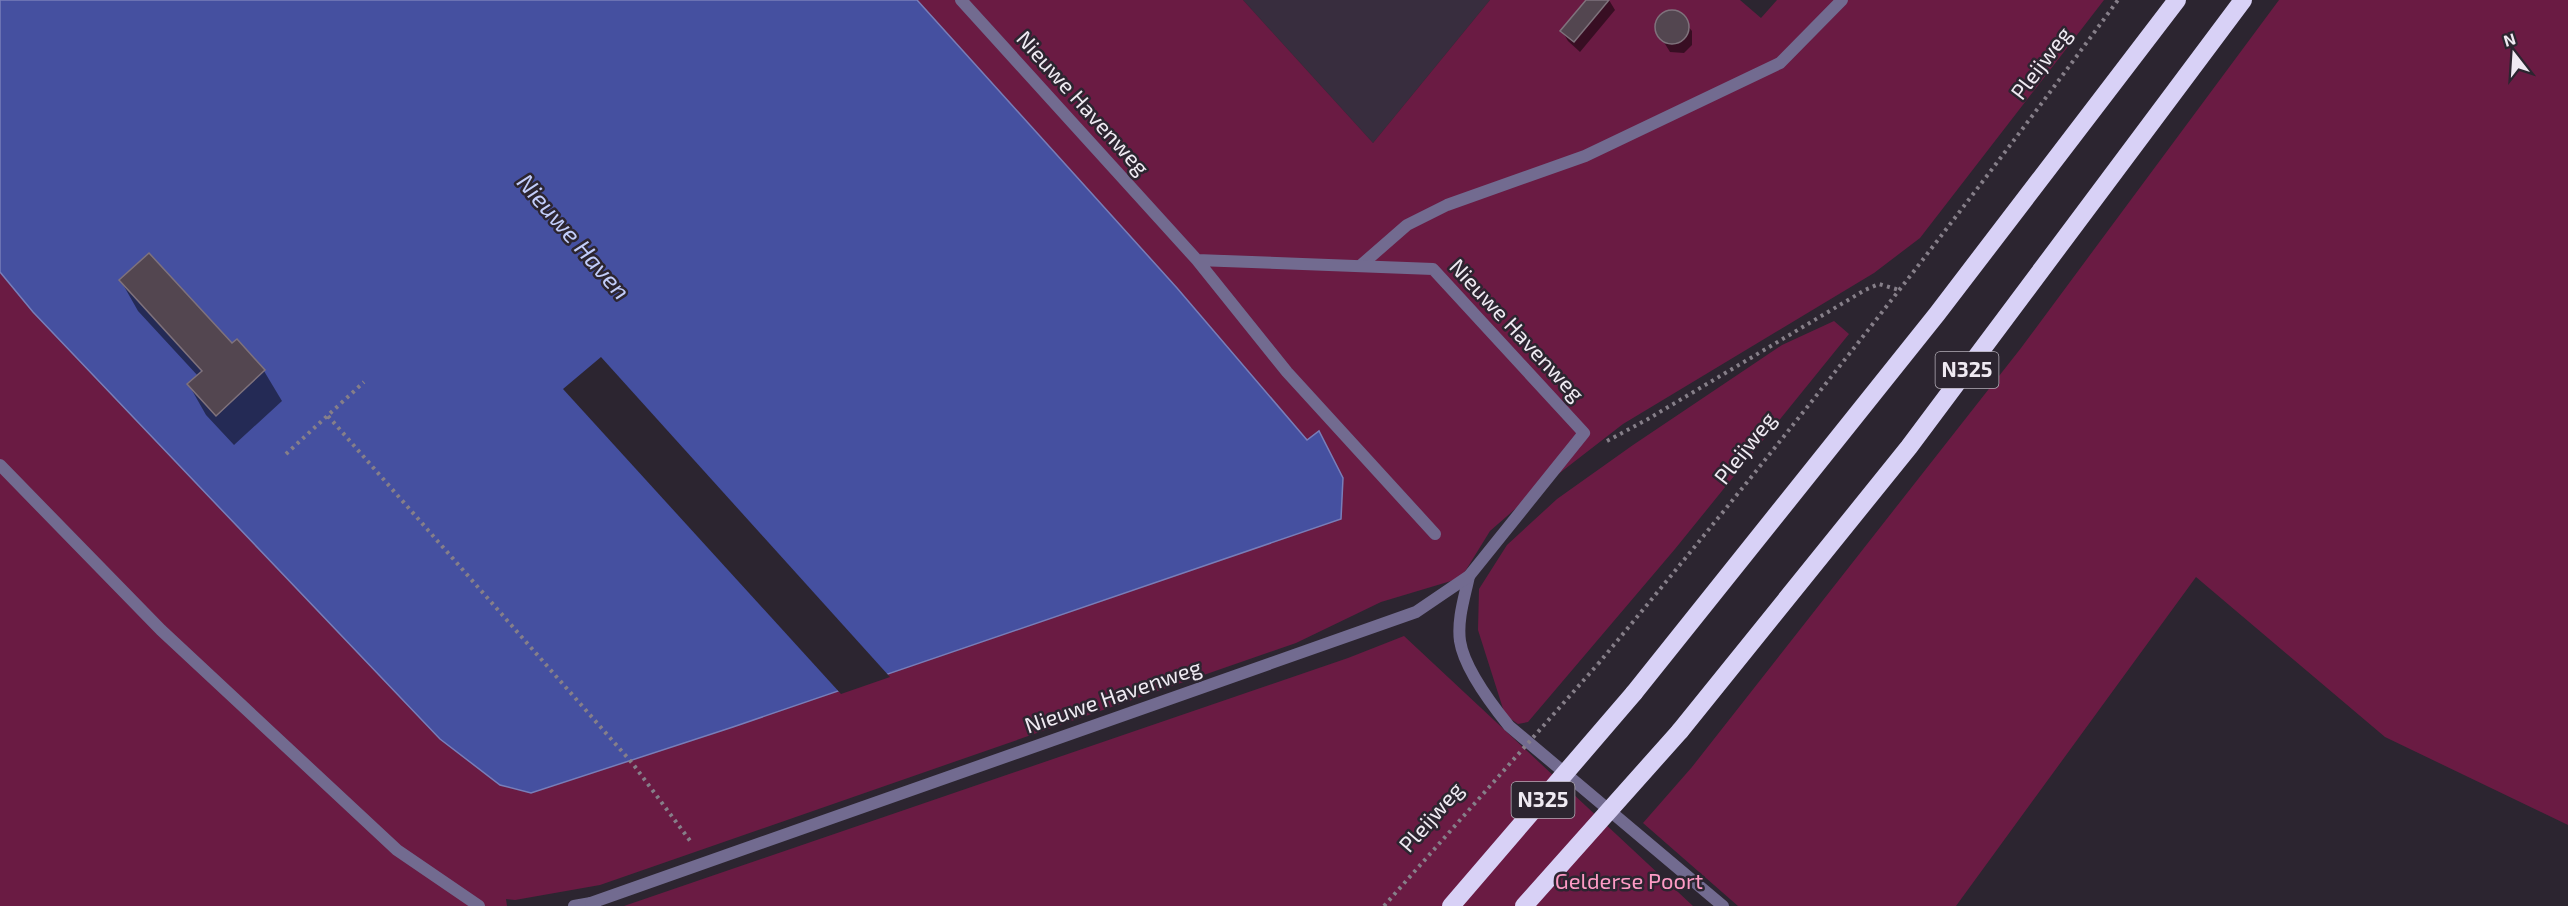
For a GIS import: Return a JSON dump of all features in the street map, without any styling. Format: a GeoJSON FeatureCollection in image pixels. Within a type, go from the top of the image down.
{"type":"FeatureCollection","features":[{"type":"Feature","properties":{"kind":"highway","name":"N325"},"geometry":{"type":"LineString","coordinates":[[1451,906],[1634,693],[1937,314],[2177,0]]}},
{"type":"Feature","properties":{"kind":"highway","name":"N325"},"geometry":{"type":"LineString","coordinates":[[1524,906],[1680,731],[1909,447],[2243,0]]}},
{"type":"Feature","properties":{"kind":"street","name":"Nieuwe Havenweg"},"geometry":{"type":"LineString","coordinates":[[961,0],[1197,261],[1287,372],[1435,534]]}},
{"type":"Feature","properties":{"kind":"street"},"geometry":{"type":"LineString","coordinates":[[1360,266],[1407,225],[1447,205],[1585,156],[1780,63],[1842,0]]}},
{"type":"Feature","properties":{"kind":"street","name":"Nieuwe Havenweg"},"geometry":{"type":"LineString","coordinates":[[574,906],[591,903],[1416,612],[1469,576],[1584,433],[1433,269],[1197,261]]}},
{"type":"Feature","properties":{"kind":"street"},"geometry":{"type":"LineString","coordinates":[[0,465],[161,630],[397,850],[479,906]]}},
{"type":"Feature","properties":{"kind":"street"},"geometry":{"type":"LineString","coordinates":[[1469,576],[1461,612],[1460,642],[1476,679],[1490,702],[1509,726],[1724,906]]}},
{"type":"Feature","properties":{"kind":"path","name":"Pleijweg"},"geometry":{"type":"LineString","coordinates":[[1384,906],[1598,663],[1743,491],[1899,290],[2118,0]]}},
{"type":"Feature","properties":{"kind":"path","name":"Nieuwe Havenweg"},"geometry":{"type":"LineString","coordinates":[[1584,433],[1605,442],[1617,437],[1865,290],[1879,284],[1899,290]]}},
{"type":"Feature","properties":{"kind":"path"},"geometry":{"type":"LineString","coordinates":[[286,454],[364,382]]}},
{"type":"Feature","properties":{"kind":"path"},"geometry":{"type":"LineString","coordinates":[[328,416],[633,764],[706,862]]}},
{"type":"Feature","properties":{"kind":"shaded area"},"geometry":{"type":"Polygon","coordinates":[[[1243,0],[1490,0],[1373,143],[1243,0]]]}},
{"type":"Feature","properties":{"kind":"green space"},"geometry":{"type":"Polygon","coordinates":[[[917,0],[1243,0],[1373,143],[1490,0],[1740,0],[1761,18],[1777,0],[2104,0],[1920,238],[1874,273],[1623,424],[1530,496],[1490,531],[1461,578],[1381,602],[1296,643],[600,885],[515,900],[506,899],[507,906],[0,906],[0,272],[33,312],[531,793],[733,727],[1341,518],[1320,432],[1307,440],[1177,288],[917,0]]]}},
{"type":"Feature","properties":{"kind":"green space"},"geometry":{"type":"Polygon","coordinates":[[[2279,0],[2568,0],[2568,825],[2385,737],[2196,577],[1956,906],[1738,906],[1643,823],[1692,767],[2021,348],[2279,0]]]}},
{"type":"Feature","properties":{"kind":"green space"},"geometry":{"type":"Polygon","coordinates":[[[1834,321],[1849,334],[1675,549],[1528,722],[1518,724],[1505,715],[1478,630],[1479,589],[1507,545],[1557,499],[1633,445],[1782,345],[1834,321]]]}},
{"type":"Feature","properties":{"kind":"green space","name":"Gelderse Poort"},"geometry":{"type":"Polygon","coordinates":[[[1404,636],[1693,906],[624,906],[1348,658],[1404,636]]]}},
{"type":"Feature","properties":{"kind":"water","name":"Nieuwe Haven"},"geometry":{"type":"Polygon","coordinates":[[[0,0],[917,0],[1177,288],[1307,440],[1319,431],[1343,478],[1341,519],[733,727],[531,793],[500,785],[440,739],[33,312],[0,272],[0,0]]]}},
{"type":"Feature","properties":{"kind":"pier"},"geometry":{"type":"Polygon","coordinates":[[[601,357],[890,677],[841,694],[563,389],[601,357]]]}},
{"type":"Feature","properties":{"kind":"building"},"geometry":{"type":"Polygon","coordinates":[[[1586,0],[1609,0],[1574,42],[1560,31],[1586,0]]]}},
{"type":"Feature","properties":{"kind":"building"},"geometry":{"type":"Polygon","coordinates":[[[1672,10],[1684,15],[1689,27],[1684,39],[1672,44],[1660,39],[1655,27],[1660,15],[1672,10]]]}},
{"type":"Feature","properties":{"kind":"building"},"geometry":{"type":"Polygon","coordinates":[[[149,253],[232,343],[237,339],[265,370],[216,416],[187,384],[202,371],[119,280],[149,253]]]}}]}
